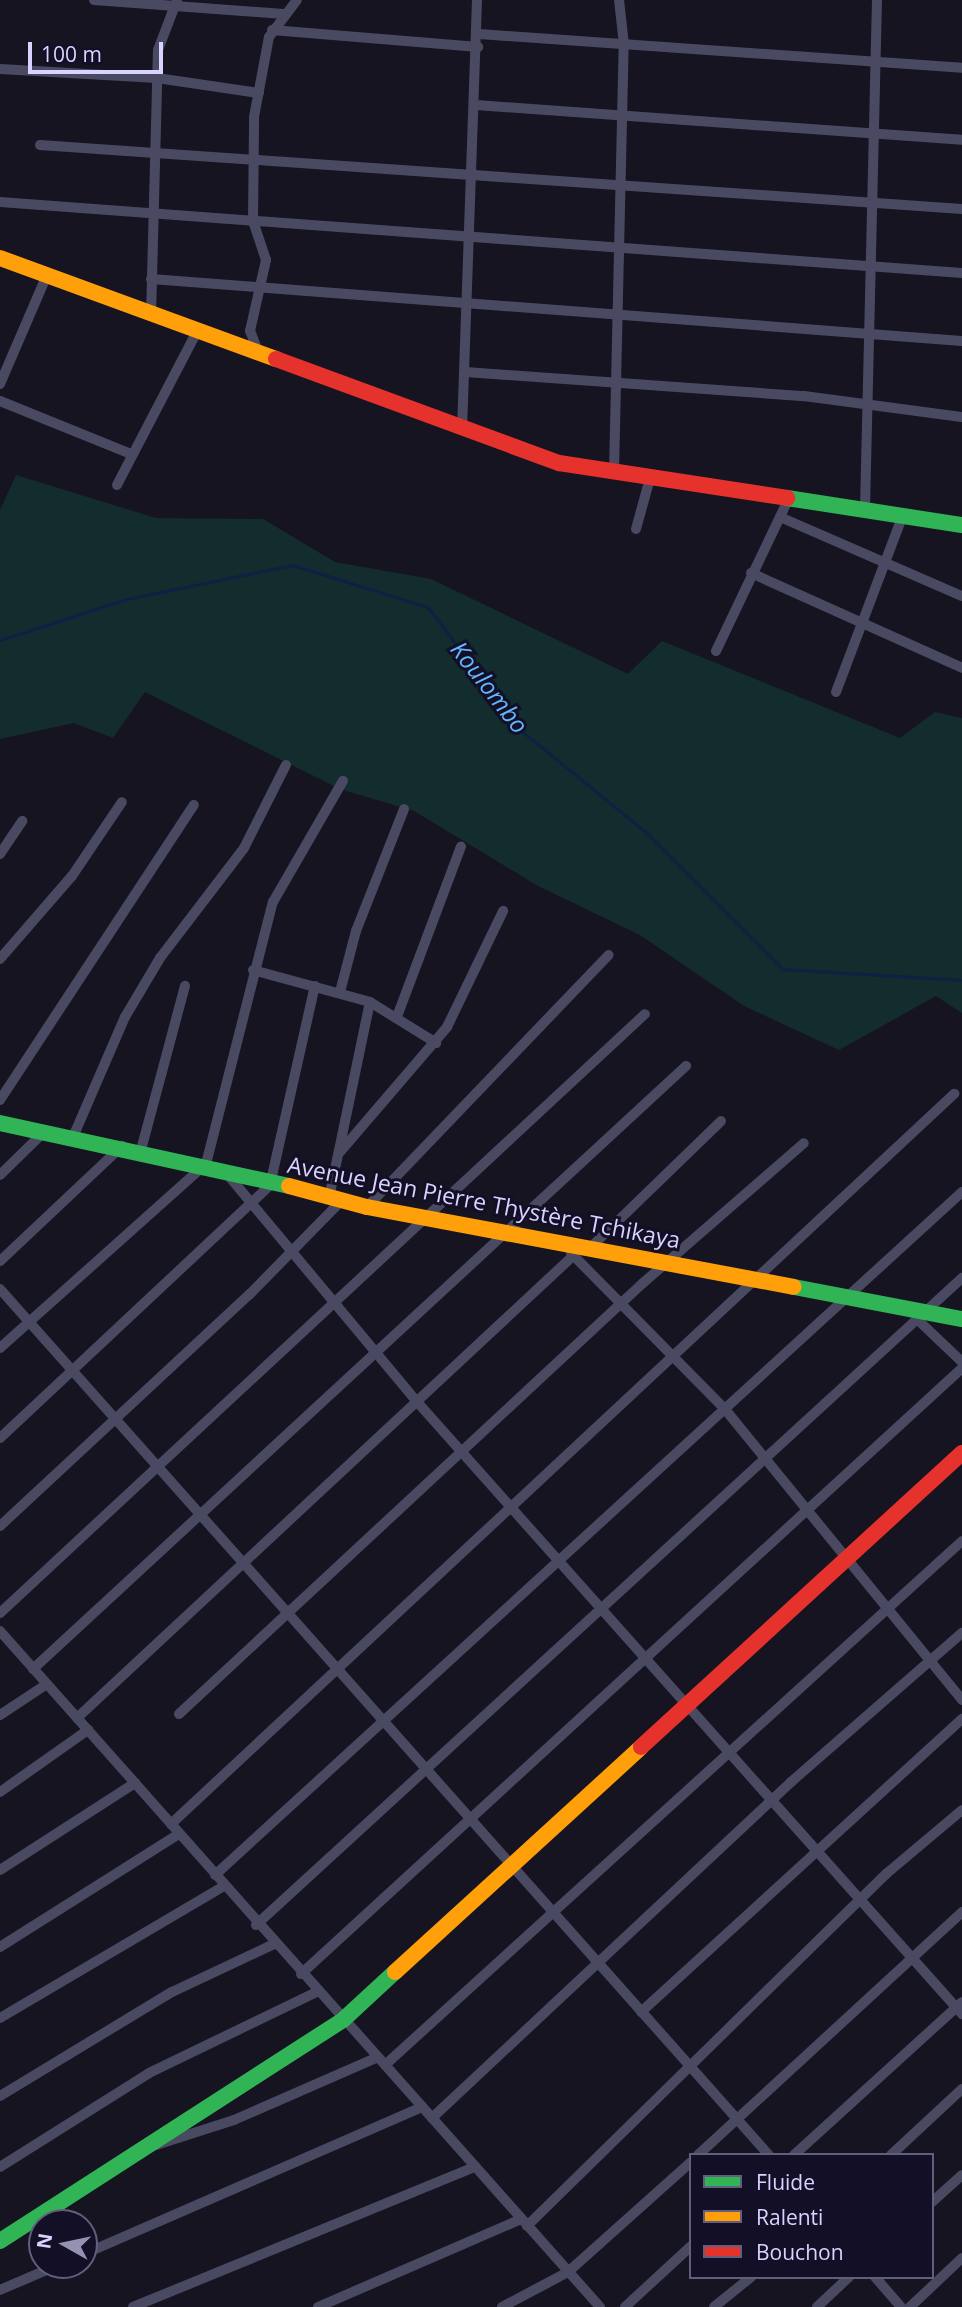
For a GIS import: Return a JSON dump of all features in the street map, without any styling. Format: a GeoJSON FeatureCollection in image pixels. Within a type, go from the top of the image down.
{"type":"FeatureCollection","features":[{"type":"Feature","properties":{"kind":"street"},"geometry":{"type":"LineString","coordinates":[[94,0],[176,3],[283,15]]}},
{"type":"Feature","properties":{"kind":"street"},"geometry":{"type":"LineString","coordinates":[[262,358],[250,331],[263,286],[266,260],[253,221],[254,155],[260,93],[272,30],[297,0]]}},
{"type":"Feature","properties":{"kind":"street"},"geometry":{"type":"LineString","coordinates":[[462,430],[476,105],[477,0]]}},
{"type":"Feature","properties":{"kind":"street"},"geometry":{"type":"LineString","coordinates":[[614,472],[620,314],[624,45],[619,0]]}},
{"type":"Feature","properties":{"kind":"street"},"geometry":{"type":"LineString","coordinates":[[865,509],[873,333],[877,0]]}},
{"type":"Feature","properties":{"kind":"street"},"geometry":{"type":"LineString","coordinates":[[151,316],[151,215],[157,78],[164,25],[176,3]]}},
{"type":"Feature","properties":{"kind":"street"},"geometry":{"type":"LineString","coordinates":[[272,30],[478,47]]}},
{"type":"Feature","properties":{"kind":"street"},"geometry":{"type":"LineString","coordinates":[[478,34],[962,68]]}},
{"type":"Feature","properties":{"kind":"street"},"geometry":{"type":"LineString","coordinates":[[0,69],[157,78],[260,93]]}},
{"type":"Feature","properties":{"kind":"street"},"geometry":{"type":"LineString","coordinates":[[476,105],[962,140]]}},
{"type":"Feature","properties":{"kind":"street"},"geometry":{"type":"LineString","coordinates":[[40,145],[254,155],[962,209]]}},
{"type":"Feature","properties":{"kind":"street"},"geometry":{"type":"LineString","coordinates":[[0,202],[470,240],[962,273]]}},
{"type":"Feature","properties":{"kind":"street"},"geometry":{"type":"LineString","coordinates":[[0,258],[262,358],[559,463],[962,525]]}},
{"type":"Feature","properties":{"kind":"street"},"geometry":{"type":"LineString","coordinates":[[0,384],[47,275]]}},
{"type":"Feature","properties":{"kind":"street"},"geometry":{"type":"LineString","coordinates":[[151,279],[962,341]]}},
{"type":"Feature","properties":{"kind":"street"},"geometry":{"type":"LineString","coordinates":[[117,485],[129,453],[196,333]]}},
{"type":"Feature","properties":{"kind":"street"},"geometry":{"type":"LineString","coordinates":[[466,372],[618,381],[962,417]]}},
{"type":"Feature","properties":{"kind":"street"},"geometry":{"type":"LineString","coordinates":[[0,401],[129,453]]}},
{"type":"Feature","properties":{"kind":"street"},"geometry":{"type":"LineString","coordinates":[[636,529],[650,478]]}},
{"type":"Feature","properties":{"kind":"street"},"geometry":{"type":"LineString","coordinates":[[716,651],[789,498]]}},
{"type":"Feature","properties":{"kind":"street"},"geometry":{"type":"LineString","coordinates":[[836,691],[889,563],[903,515]]}},
{"type":"Feature","properties":{"kind":"street"},"geometry":{"type":"LineString","coordinates":[[780,517],[962,596]]}},
{"type":"Feature","properties":{"kind":"street"},"geometry":{"type":"LineString","coordinates":[[751,573],[962,668]]}},
{"type":"Feature","properties":{"kind":"street"},"geometry":{"type":"LineString","coordinates":[[73,1137],[125,1017],[160,958],[244,848],[286,765]]}},
{"type":"Feature","properties":{"kind":"street"},"geometry":{"type":"LineString","coordinates":[[0,1348],[206,1164],[253,970],[279,889],[343,781]]}},
{"type":"Feature","properties":{"kind":"street"},"geometry":{"type":"LineString","coordinates":[[0,959],[122,803]]}},
{"type":"Feature","properties":{"kind":"street"},"geometry":{"type":"LineString","coordinates":[[0,1100],[194,805]]}},
{"type":"Feature","properties":{"kind":"street"},"geometry":{"type":"LineString","coordinates":[[340,992],[356,931],[404,809]]}},
{"type":"Feature","properties":{"kind":"street"},"geometry":{"type":"LineString","coordinates":[[0,854],[22,821]]}},
{"type":"Feature","properties":{"kind":"street"},"geometry":{"type":"LineString","coordinates":[[398,1014],[461,846]]}},
{"type":"Feature","properties":{"kind":"street"},"geometry":{"type":"LineString","coordinates":[[340,1152],[436,1043],[503,911]]}},
{"type":"Feature","properties":{"kind":"street"},"geometry":{"type":"LineString","coordinates":[[367,1207],[609,955]]}},
{"type":"Feature","properties":{"kind":"street"},"geometry":{"type":"LineString","coordinates":[[253,970],[370,1002],[398,1014],[436,1043]]}},
{"type":"Feature","properties":{"kind":"street"},"geometry":{"type":"LineString","coordinates":[[141,1150],[185,986]]}},
{"type":"Feature","properties":{"kind":"street"},"geometry":{"type":"LineString","coordinates":[[0,1438],[251,1207],[270,1185],[315,986]]}},
{"type":"Feature","properties":{"kind":"street"},"geometry":{"type":"LineString","coordinates":[[0,1526],[289,1254],[335,1199],[340,1152],[370,1002]]}},
{"type":"Feature","properties":{"kind":"street"},"geometry":{"type":"LineString","coordinates":[[0,1613],[429,1219],[645,1014]]}},
{"type":"Feature","properties":{"kind":"street"},"geometry":{"type":"LineString","coordinates":[[33,1669],[686,1066]]}},
{"type":"Feature","properties":{"kind":"street"},"geometry":{"type":"LineString","coordinates":[[171,1824],[674,1355],[761,1280],[954,1094]]}},
{"type":"Feature","properties":{"kind":"street"},"geometry":{"type":"LineString","coordinates":[[591,1247],[721,1121]]}},
{"type":"Feature","properties":{"kind":"street","name":"Avenue Jean Pierre Thystère Tchikaya"},"geometry":{"type":"LineString","coordinates":[[0,1124],[206,1164],[270,1185],[367,1207],[669,1260],[924,1318],[962,1319]]}},
{"type":"Feature","properties":{"kind":"street"},"geometry":{"type":"LineString","coordinates":[[0,1175],[44,1132]]}},
{"type":"Feature","properties":{"kind":"street"},"geometry":{"type":"LineString","coordinates":[[179,1714],[293,1612],[624,1301],[804,1143]]}},
{"type":"Feature","properties":{"kind":"street"},"geometry":{"type":"LineString","coordinates":[[0,1261],[122,1146]]}},
{"type":"Feature","properties":{"kind":"street"},"geometry":{"type":"LineString","coordinates":[[223,1169],[289,1254],[462,1453],[559,1559],[601,1610],[910,1958],[960,2008],[796,2153]]}},
{"type":"Feature","properties":{"kind":"street"},"geometry":{"type":"LineString","coordinates":[[215,1875],[962,1192]]}},
{"type":"Feature","properties":{"kind":"street"},"geometry":{"type":"LineString","coordinates":[[558,1242],[624,1301],[724,1408],[763,1460],[848,1558],[962,1700]]}},
{"type":"Feature","properties":{"kind":"street"},"geometry":{"type":"LineString","coordinates":[[77,1718],[419,1404],[574,1255]]}},
{"type":"Feature","properties":{"kind":"street"},"geometry":{"type":"LineString","coordinates":[[256,1924],[763,1460],[924,1318],[962,1278]]}},
{"type":"Feature","properties":{"kind":"street"},"geometry":{"type":"LineString","coordinates":[[0,1289],[293,1612],[385,1721],[428,1766],[598,1964],[767,2153]]}},
{"type":"Feature","properties":{"kind":"street"},"geometry":{"type":"LineString","coordinates":[[924,1318],[962,1362]]}},
{"type":"Feature","properties":{"kind":"street"},"geometry":{"type":"LineString","coordinates":[[301,1973],[643,1657],[962,1368]]}},
{"type":"Feature","properties":{"kind":"street"},"geometry":{"type":"LineString","coordinates":[[0,2241],[344,2019],[962,1454]]}},
{"type":"Feature","properties":{"kind":"street"},"geometry":{"type":"LineString","coordinates":[[151,2146],[234,2120],[382,2061],[555,1913],[962,1541]]}},
{"type":"Feature","properties":{"kind":"street"},"geometry":{"type":"LineString","coordinates":[[432,2118],[772,1801],[962,1633]]}},
{"type":"Feature","properties":{"kind":"street"},"geometry":{"type":"LineString","coordinates":[[2,1638],[47,1684],[256,1924],[320,1991],[600,2307]]}},
{"type":"Feature","properties":{"kind":"street"},"geometry":{"type":"LineString","coordinates":[[0,1715],[47,1684]]}},
{"type":"Feature","properties":{"kind":"street"},"geometry":{"type":"LineString","coordinates":[[641,2012],[815,1849],[962,1719]]}},
{"type":"Feature","properties":{"kind":"street"},"geometry":{"type":"LineString","coordinates":[[0,1792],[88,1730]]}},
{"type":"Feature","properties":{"kind":"street"},"geometry":{"type":"LineString","coordinates":[[0,1870],[135,1783]]}},
{"type":"Feature","properties":{"kind":"street"},"geometry":{"type":"LineString","coordinates":[[317,2307],[524,2222],[692,2070],[860,1899],[962,1810]]}},
{"type":"Feature","properties":{"kind":"street"},"geometry":{"type":"LineString","coordinates":[[0,1947],[179,1834]]}},
{"type":"Feature","properties":{"kind":"street"},"geometry":{"type":"LineString","coordinates":[[0,2018],[224,1886]]}},
{"type":"Feature","properties":{"kind":"street"},"geometry":{"type":"LineString","coordinates":[[700,2153],[962,1912]]}},
{"type":"Feature","properties":{"kind":"street"},"geometry":{"type":"LineString","coordinates":[[0,2096],[172,1992],[274,1944]]}},
{"type":"Feature","properties":{"kind":"street"},"geometry":{"type":"LineString","coordinates":[[0,2167],[149,2073],[320,1991]]}},
{"type":"Feature","properties":{"kind":"street"},"geometry":{"type":"LineString","coordinates":[[893,2153],[962,2089]]}},
{"type":"Feature","properties":{"kind":"street"},"geometry":{"type":"LineString","coordinates":[[98,2248],[422,2107]]}},
{"type":"Feature","properties":{"kind":"street"},"geometry":{"type":"LineString","coordinates":[[502,2307],[568,2272],[689,2164]]}},
{"type":"Feature","properties":{"kind":"street"},"geometry":{"type":"LineString","coordinates":[[133,2307],[475,2167]]}},
{"type":"Feature","properties":{"kind":"street"},"geometry":{"type":"LineString","coordinates":[[934,2200],[962,2175]]}},
{"type":"Feature","properties":{"kind":"street"},"geometry":{"type":"LineString","coordinates":[[625,2307],[689,2248]]}},
{"type":"Feature","properties":{"kind":"street"},"geometry":{"type":"LineString","coordinates":[[910,2307],[962,2259]]}},
{"type":"Feature","properties":{"kind":"street"},"geometry":{"type":"LineString","coordinates":[[0,2290],[28,2278]]}},
{"type":"Feature","properties":{"kind":"street"},"geometry":{"type":"LineString","coordinates":[[714,2307],[749,2279]]}},
{"type":"Feature","properties":{"kind":"street"},"geometry":{"type":"LineString","coordinates":[[817,2307],[847,2279]]}},
{"type":"Feature","properties":{"kind":"street"},"geometry":{"type":"LineString","coordinates":[[877,2279],[901,2307]]}},
{"type":"Feature","properties":{"kind":"green space"},"geometry":{"type":"Polygon","coordinates":[[[16,475],[156,518],[263,519],[335,562],[431,579],[628,674],[662,641],[900,738],[935,712],[962,718],[962,1013],[936,996],[839,1050],[744,1006],[640,935],[538,886],[414,811],[340,789],[145,692],[113,738],[74,723],[0,739],[0,510],[16,475]]]}},
{"type":"Feature","properties":{"kind":"waterway","name":"Koulombo"},"geometry":{"type":"LineString","coordinates":[[0,640],[127,599],[293,565],[428,607],[522,731],[646,832],[783,969],[962,980]]}},
{"type":"Feature","properties":{"kind":"traffic: fast"},"geometry":{"type":"LineString","coordinates":[[787,498],[962,525]]}},
{"type":"Feature","properties":{"kind":"traffic: fast"},"geometry":{"type":"LineString","coordinates":[[0,1123],[289,1186]]}},
{"type":"Feature","properties":{"kind":"traffic: fast"},"geometry":{"type":"LineString","coordinates":[[794,1287],[962,1319]]}},
{"type":"Feature","properties":{"kind":"traffic: fast"},"geometry":{"type":"LineString","coordinates":[[0,2241],[344,2019],[395,1972]]}},
{"type":"Feature","properties":{"kind":"traffic: slow"},"geometry":{"type":"LineString","coordinates":[[0,258],[276,359]]}},
{"type":"Feature","properties":{"kind":"traffic: slow"},"geometry":{"type":"LineString","coordinates":[[289,1186],[367,1207],[794,1287]]}},
{"type":"Feature","properties":{"kind":"traffic: slow"},"geometry":{"type":"LineString","coordinates":[[395,1972],[641,1747]]}},
{"type":"Feature","properties":{"kind":"traffic: jam"},"geometry":{"type":"LineString","coordinates":[[276,359],[559,463],[787,498]]}},
{"type":"Feature","properties":{"kind":"traffic: jam"},"geometry":{"type":"LineString","coordinates":[[641,1747],[962,1453]]}}]}
